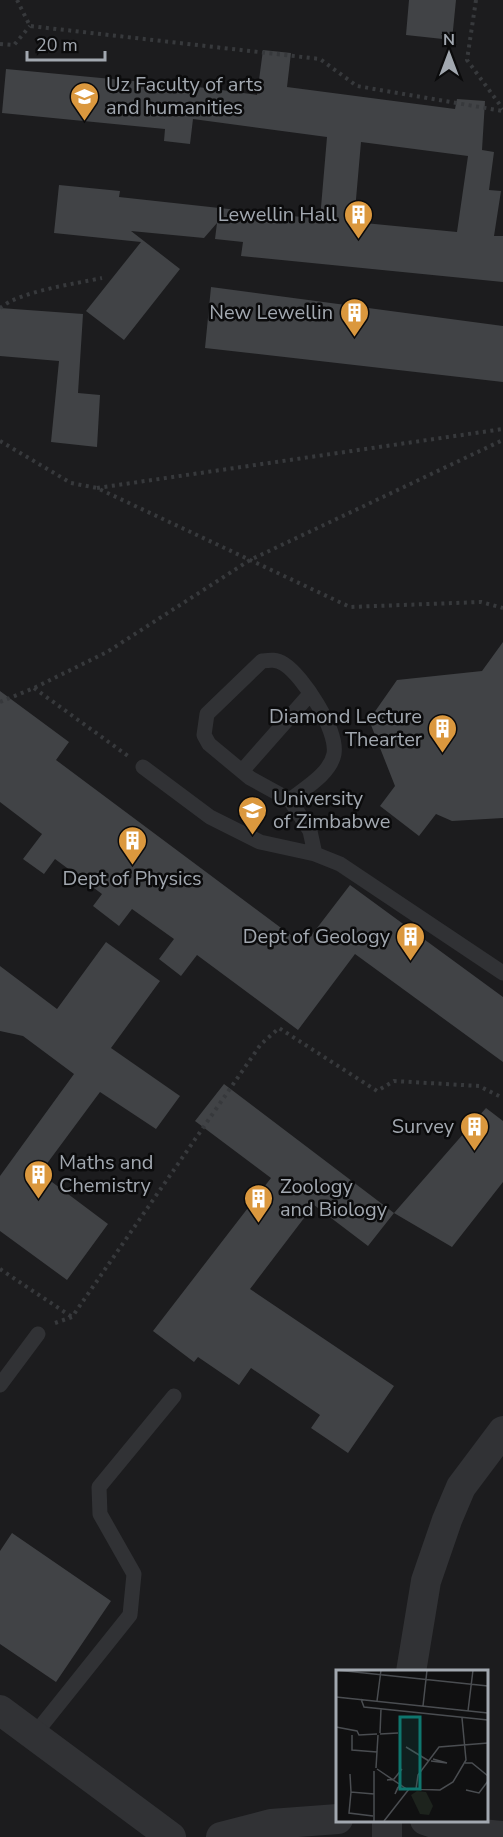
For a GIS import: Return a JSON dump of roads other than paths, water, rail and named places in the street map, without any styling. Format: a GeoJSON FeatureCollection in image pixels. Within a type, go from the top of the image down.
{"type":"FeatureCollection","features":[{"type":"Feature","properties":{"kind":"street"},"geometry":{"type":"LineString","coordinates":[[411,1670],[426,1581],[447,1520],[461,1487],[503,1431]]}},
{"type":"Feature","properties":{"kind":"street"},"geometry":{"type":"LineString","coordinates":[[0,1710],[171,1837]]}},
{"type":"Feature","properties":{"kind":"street"},"geometry":{"type":"LineString","coordinates":[[221,1837],[271,1824],[336,1819]]}},
{"type":"Feature","properties":{"kind":"street"},"geometry":{"type":"LineString","coordinates":[[427,1822],[446,1834],[503,1836]]}},
{"type":"Feature","properties":{"kind":"lane"},"geometry":{"type":"LineString","coordinates":[[290,800],[323,773],[331,763],[334,741],[329,724],[298,676],[283,663],[272,659],[262,661],[207,714],[204,735],[208,744],[250,778],[290,800],[310,831],[315,854]]}},
{"type":"Feature","properties":{"kind":"lane"},"geometry":{"type":"LineString","coordinates":[[242,771],[310,694]]}},
{"type":"Feature","properties":{"kind":"lane"},"geometry":{"type":"LineString","coordinates":[[143,767],[210,817],[260,842],[315,854],[340,864],[503,973]]}},
{"type":"Feature","properties":{"kind":"lane"},"geometry":{"type":"LineString","coordinates":[[0,1384],[38,1334]]}},
{"type":"Feature","properties":{"kind":"lane"},"geometry":{"type":"LineString","coordinates":[[34,1735],[130,1615],[135,1574],[100,1514],[99,1487],[174,1396]]}},
{"type":"Feature","properties":{"kind":"place","name":"Uz Faculty of arts and humanities"},"geometry":{"type":"Point","coordinates":[85,122]}},
{"type":"Feature","properties":{"kind":"place","name":"Lewellin Hall"},"geometry":{"type":"Point","coordinates":[358,240]}},
{"type":"Feature","properties":{"kind":"place","name":"New Lewellin"},"geometry":{"type":"Point","coordinates":[354,338]}},
{"type":"Feature","properties":{"kind":"place","name":"Diamond Lecture Thearter"},"geometry":{"type":"Point","coordinates":[443,754]}},
{"type":"Feature","properties":{"kind":"place","name":"University of Zimbabwe"},"geometry":{"type":"Point","coordinates":[252,836]}},
{"type":"Feature","properties":{"kind":"place","name":"Dept of Physics"},"geometry":{"type":"Point","coordinates":[132,866]}},
{"type":"Feature","properties":{"kind":"place","name":"Dept of Geology"},"geometry":{"type":"Point","coordinates":[411,962]}},
{"type":"Feature","properties":{"kind":"place","name":"Survey"},"geometry":{"type":"Point","coordinates":[475,1152]}},
{"type":"Feature","properties":{"kind":"place","name":"Maths and Chemistry"},"geometry":{"type":"Point","coordinates":[38,1200]}},
{"type":"Feature","properties":{"kind":"place","name":"Zoology and Biology"},"geometry":{"type":"Point","coordinates":[259,1224]}}]}
